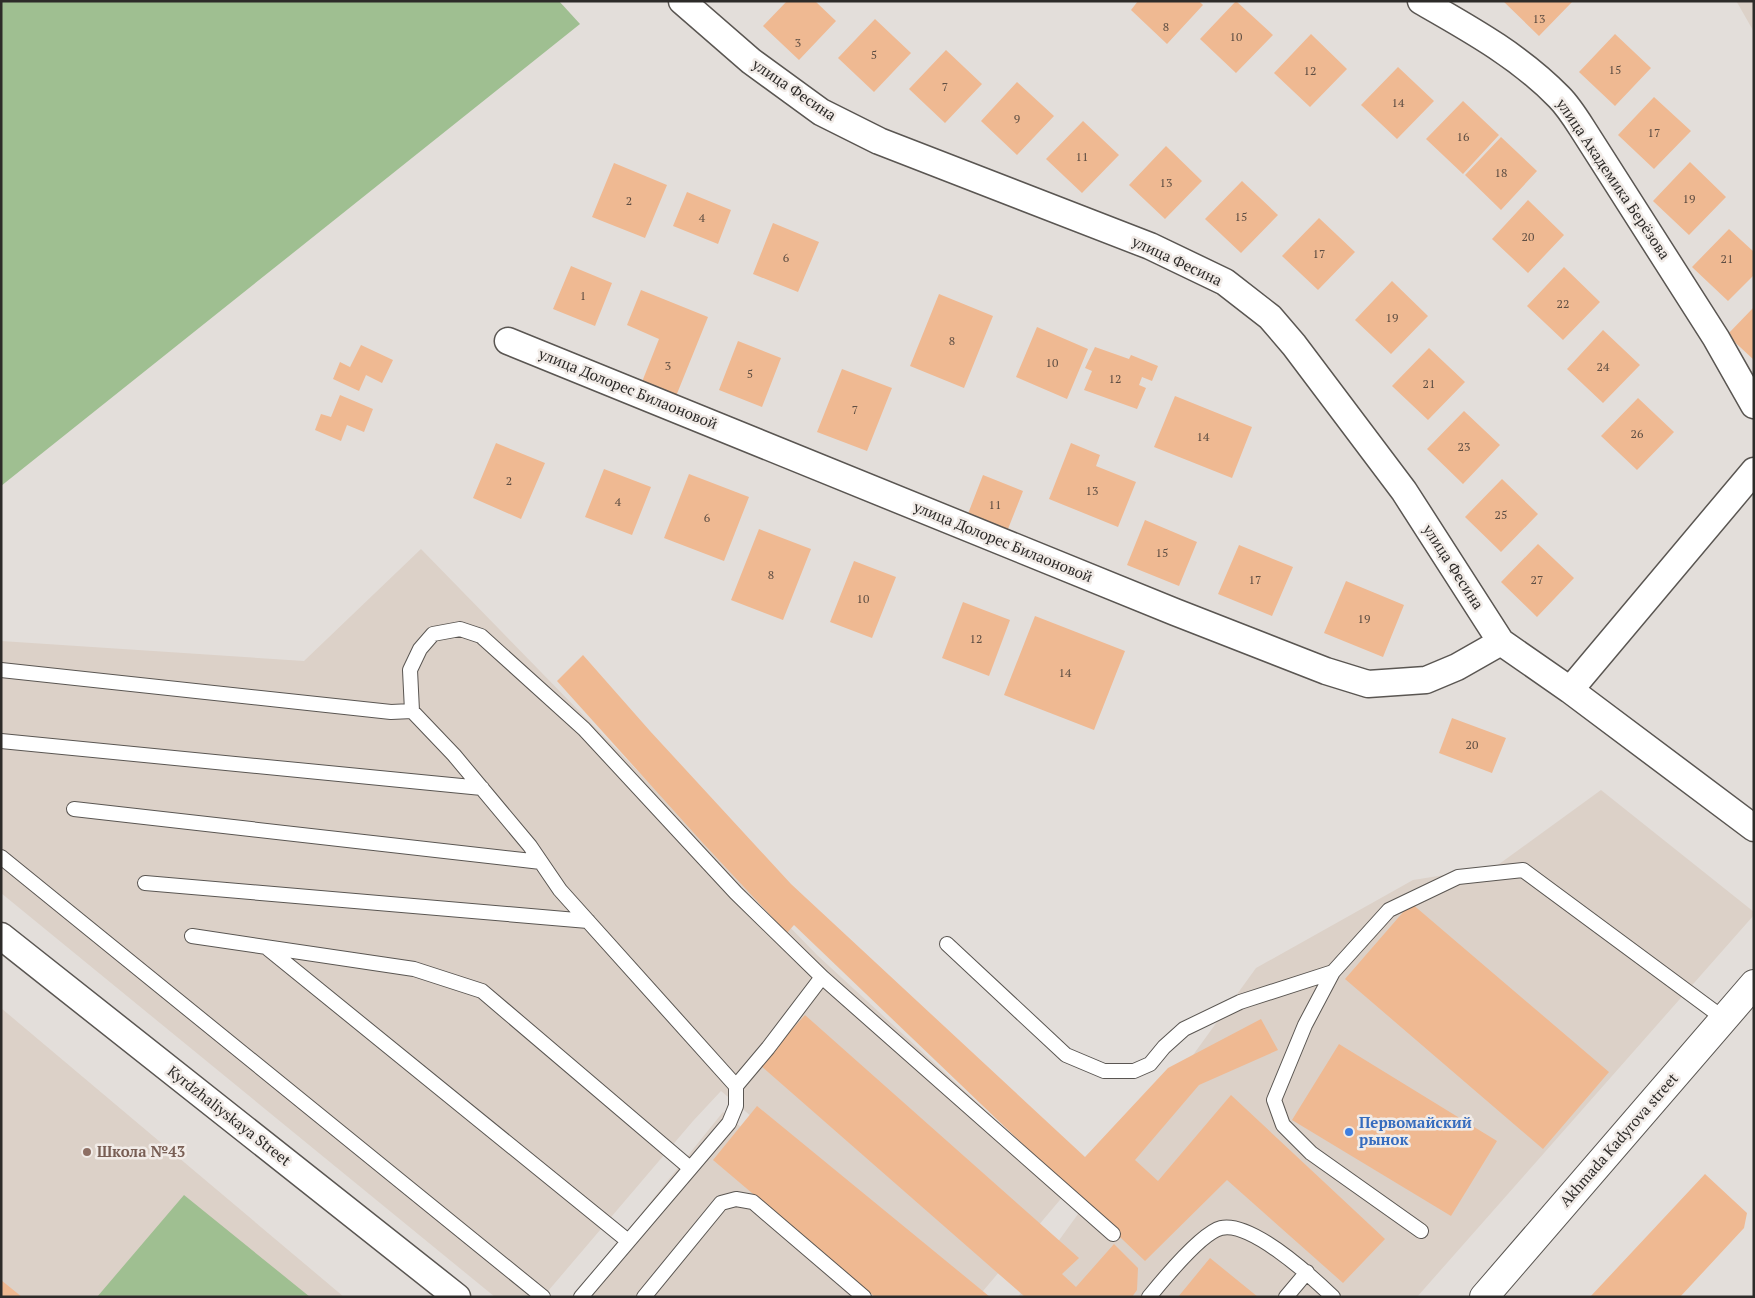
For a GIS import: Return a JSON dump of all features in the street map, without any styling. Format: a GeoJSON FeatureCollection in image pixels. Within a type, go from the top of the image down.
{"type":"FeatureCollection","features":[{"type":"Feature","properties":{"kind":"street","name":"улица Фесина"},"geometry":{"type":"LineString","coordinates":[[682,1],[751,61],[821,112],[879,141],[1150,246],[1225,282],[1270,318],[1294,345],[1404,491],[1501,642],[1570,690],[1754,828]]}},
{"type":"Feature","properties":{"kind":"street","name":"улица Академика Берёзова"},"geometry":{"type":"LineString","coordinates":[[1421,1],[1485,37],[1527,67],[1561,98],[1716,338],[1754,405]]}},
{"type":"Feature","properties":{"kind":"street","name":"улица Долорес Билаоновой"},"geometry":{"type":"LineString","coordinates":[[508,341],[1174,612],[1326,671],[1368,684],[1426,680],[1457,667],[1501,642]]}},
{"type":"Feature","properties":{"kind":"street"},"geometry":{"type":"LineString","coordinates":[[1570,690],[1754,471]]}},
{"type":"Feature","properties":{"kind":"street","name":"Kyrdzhaliyskaya Street"},"geometry":{"type":"LineString","coordinates":[[1,936],[457,1297]]}},
{"type":"Feature","properties":{"kind":"street","name":"Akhmada Kadyrova street"},"geometry":{"type":"LineString","coordinates":[[1484,1297],[1754,984]]}},
{"type":"Feature","properties":{"kind":"lane"},"geometry":{"type":"LineString","coordinates":[[736,1086],[560,890],[530,846],[482,788],[412,711],[410,670],[420,649],[433,634],[460,629],[481,636],[584,729],[736,893],[822,977],[1113,1234]]}},
{"type":"Feature","properties":{"kind":"lane"},"geometry":{"type":"LineString","coordinates":[[1,670],[391,712],[412,711]]}},
{"type":"Feature","properties":{"kind":"lane"},"geometry":{"type":"LineString","coordinates":[[1,740],[482,788]]}},
{"type":"Feature","properties":{"kind":"lane"},"geometry":{"type":"LineString","coordinates":[[74,809],[542,862]]}},
{"type":"Feature","properties":{"kind":"lane"},"geometry":{"type":"LineString","coordinates":[[1,857],[543,1297]]}},
{"type":"Feature","properties":{"kind":"lane"},"geometry":{"type":"LineString","coordinates":[[1421,1231],[1312,1153],[1283,1125],[1274,1100],[1304,1025],[1333,972],[1388,910],[1458,878],[1523,870],[1724,1018]]}},
{"type":"Feature","properties":{"kind":"lane"},"geometry":{"type":"LineString","coordinates":[[145,883],[588,921]]}},
{"type":"Feature","properties":{"kind":"lane"},"geometry":{"type":"LineString","coordinates":[[192,936],[414,969],[482,991],[690,1168]]}},
{"type":"Feature","properties":{"kind":"lane"},"geometry":{"type":"LineString","coordinates":[[947,944],[1066,1055],[1104,1071],[1134,1072],[1150,1064],[1164,1047],[1184,1029],[1240,1002],[1333,972]]}},
{"type":"Feature","properties":{"kind":"lane"},"geometry":{"type":"LineString","coordinates":[[265,947],[628,1242]]}},
{"type":"Feature","properties":{"kind":"lane"},"geometry":{"type":"LineString","coordinates":[[581,1297],[729,1123],[736,1106],[736,1086],[768,1048],[822,977]]}},
{"type":"Feature","properties":{"kind":"lane"},"geometry":{"type":"LineString","coordinates":[[644,1297],[721,1203],[736,1199],[753,1202],[864,1297]]}},
{"type":"Feature","properties":{"kind":"lane"},"geometry":{"type":"LineString","coordinates":[[1149,1297],[1183,1259],[1204,1239],[1220,1228],[1240,1229],[1271,1246],[1307,1272],[1332,1297]]}},
{"type":"Feature","properties":{"kind":"lane"},"geometry":{"type":"LineString","coordinates":[[1286,1297],[1307,1272]]}},
{"type":"Feature","properties":{"kind":"shaded area"},"geometry":{"type":"Polygon","coordinates":[[[1736,1],[1754,1],[1754,32],[1738,4],[1736,1]]]}},
{"type":"Feature","properties":{"kind":"shaded area"},"geometry":{"type":"Polygon","coordinates":[[[421,549],[817,955],[1070,1188],[978,1297],[967,1297],[721,1091],[693,1121],[543,1297],[495,1297],[1,893],[1,641],[304,661],[421,549]]]}},
{"type":"Feature","properties":{"kind":"shaded area","name":"Первомайский рынок"},"geometry":{"type":"Polygon","coordinates":[[[1601,790],[1754,912],[1754,915],[1417,1297],[1018,1297],[1256,968],[1413,880],[1495,867],[1601,790]]]}},
{"type":"Feature","properties":{"kind":"shaded area","name":"Школа №43"},"geometry":{"type":"Polygon","coordinates":[[[1,1008],[344,1297],[1,1297],[1,1008]]]}},
{"type":"Feature","properties":{"kind":"shaded area"},"geometry":{"type":"Polygon","coordinates":[[[723,1112],[945,1297],[574,1297],[723,1112]]]}},
{"type":"Feature","properties":{"kind":"green space"},"geometry":{"type":"Polygon","coordinates":[[[1,1],[559,1],[580,24],[1,486],[1,1]]]}},
{"type":"Feature","properties":{"kind":"green space"},"geometry":{"type":"Polygon","coordinates":[[[184,1195],[310,1297],[97,1297],[184,1195]]]}},
{"type":"Feature","properties":{"kind":"building"},"geometry":{"type":"Polygon","coordinates":[[[787,1],[815,1],[836,21],[799,60],[763,26],[787,1]]]}},
{"type":"Feature","properties":{"kind":"building"},"geometry":{"type":"Polygon","coordinates":[[[1138,1],[1199,1],[1203,5],[1167,44],[1131,10],[1138,1]]]}},
{"type":"Feature","properties":{"kind":"building"},"geometry":{"type":"Polygon","coordinates":[[[1236,1],[1273,35],[1236,73],[1200,39],[1236,1]]]}},
{"type":"Feature","properties":{"kind":"building"},"geometry":{"type":"Polygon","coordinates":[[[1503,1],[1573,1],[1539,36],[1503,1]]]}},
{"type":"Feature","properties":{"kind":"building"},"geometry":{"type":"Polygon","coordinates":[[[875,19],[911,53],[874,92],[838,58],[875,19]]]}},
{"type":"Feature","properties":{"kind":"building"},"geometry":{"type":"Polygon","coordinates":[[[1311,34],[1347,69],[1310,107],[1274,73],[1311,34]]]}},
{"type":"Feature","properties":{"kind":"building"},"geometry":{"type":"Polygon","coordinates":[[[1615,34],[1651,68],[1615,106],[1579,72],[1615,34]]]}},
{"type":"Feature","properties":{"kind":"building"},"geometry":{"type":"Polygon","coordinates":[[[946,50],[982,84],[945,123],[909,89],[946,50]]]}},
{"type":"Feature","properties":{"kind":"building"},"geometry":{"type":"Polygon","coordinates":[[[1398,67],[1434,101],[1397,139],[1361,105],[1398,67]]]}},
{"type":"Feature","properties":{"kind":"building"},"geometry":{"type":"Polygon","coordinates":[[[1017,82],[1054,116],[1017,155],[981,121],[1017,82]]]}},
{"type":"Feature","properties":{"kind":"building"},"geometry":{"type":"Polygon","coordinates":[[[1654,97],[1691,131],[1654,169],[1618,135],[1654,97]]]}},
{"type":"Feature","properties":{"kind":"building"},"geometry":{"type":"Polygon","coordinates":[[[1463,101],[1499,135],[1463,174],[1426,139],[1463,101]]]}},
{"type":"Feature","properties":{"kind":"building"},"geometry":{"type":"Polygon","coordinates":[[[1083,121],[1119,155],[1082,193],[1046,159],[1083,121]]]}},
{"type":"Feature","properties":{"kind":"building"},"geometry":{"type":"Polygon","coordinates":[[[1501,137],[1537,171],[1501,210],[1465,175],[1501,137]]]}},
{"type":"Feature","properties":{"kind":"building"},"geometry":{"type":"Polygon","coordinates":[[[1166,146],[1202,181],[1165,219],[1129,185],[1166,146]]]}},
{"type":"Feature","properties":{"kind":"building"},"geometry":{"type":"Polygon","coordinates":[[[1690,162],[1726,197],[1689,235],[1653,201],[1690,162]]]}},
{"type":"Feature","properties":{"kind":"building"},"geometry":{"type":"Polygon","coordinates":[[[614,163],[667,185],[645,238],[592,217],[614,163]]]}},
{"type":"Feature","properties":{"kind":"building"},"geometry":{"type":"Polygon","coordinates":[[[1242,181],[1278,215],[1241,253],[1205,219],[1242,181]]]}},
{"type":"Feature","properties":{"kind":"building"},"geometry":{"type":"Polygon","coordinates":[[[687,192],[731,210],[718,244],[673,226],[687,192]]]}},
{"type":"Feature","properties":{"kind":"building"},"geometry":{"type":"Polygon","coordinates":[[[1528,200],[1564,235],[1528,273],[1492,239],[1528,200]]]}},
{"type":"Feature","properties":{"kind":"building"},"geometry":{"type":"Polygon","coordinates":[[[1319,218],[1355,252],[1318,290],[1282,256],[1319,218]]]}},
{"type":"Feature","properties":{"kind":"building"},"geometry":{"type":"Polygon","coordinates":[[[773,223],[819,242],[798,292],[753,274],[773,223]]]}},
{"type":"Feature","properties":{"kind":"building"},"geometry":{"type":"Polygon","coordinates":[[[1729,229],[1754,252],[1754,275],[1728,301],[1692,267],[1729,229]]]}},
{"type":"Feature","properties":{"kind":"building"},"geometry":{"type":"Polygon","coordinates":[[[571,266],[612,283],[595,326],[553,309],[571,266]]]}},
{"type":"Feature","properties":{"kind":"building"},"geometry":{"type":"Polygon","coordinates":[[[1564,267],[1600,302],[1563,340],[1527,306],[1564,267]]]}},
{"type":"Feature","properties":{"kind":"building"},"geometry":{"type":"Polygon","coordinates":[[[1392,281],[1428,316],[1391,354],[1355,320],[1392,281]]]}},
{"type":"Feature","properties":{"kind":"building"},"geometry":{"type":"Polygon","coordinates":[[[641,290],[708,317],[672,406],[638,392],[659,339],[627,325],[641,290]]]}},
{"type":"Feature","properties":{"kind":"building"},"geometry":{"type":"Polygon","coordinates":[[[939,294],[993,316],[964,388],[910,366],[939,294]]]}},
{"type":"Feature","properties":{"kind":"building"},"geometry":{"type":"Polygon","coordinates":[[[1754,307],[1754,360],[1727,335],[1754,307]]]}},
{"type":"Feature","properties":{"kind":"building"},"geometry":{"type":"Polygon","coordinates":[[[1037,327],[1088,349],[1067,399],[1016,377],[1037,327]]]}},
{"type":"Feature","properties":{"kind":"building"},"geometry":{"type":"Polygon","coordinates":[[[1603,330],[1640,365],[1603,403],[1567,369],[1603,330]]]}},
{"type":"Feature","properties":{"kind":"building"},"geometry":{"type":"Polygon","coordinates":[[[738,341],[781,358],[762,407],[719,390],[738,341]]]}},
{"type":"Feature","properties":{"kind":"building"},"geometry":{"type":"Polygon","coordinates":[[[361,345],[393,360],[382,383],[366,375],[359,391],[333,379],[340,362],[350,367],[361,345]]]}},
{"type":"Feature","properties":{"kind":"building"},"geometry":{"type":"Polygon","coordinates":[[[1095,347],[1129,359],[1131,355],[1158,366],[1152,381],[1142,377],[1139,385],[1146,388],[1137,409],[1084,390],[1092,371],[1085,368],[1095,347]]]}},
{"type":"Feature","properties":{"kind":"building"},"geometry":{"type":"Polygon","coordinates":[[[1429,348],[1465,382],[1428,420],[1392,386],[1429,348]]]}},
{"type":"Feature","properties":{"kind":"building"},"geometry":{"type":"Polygon","coordinates":[[[842,369],[892,388],[867,451],[817,432],[842,369]]]}},
{"type":"Feature","properties":{"kind":"building"},"geometry":{"type":"Polygon","coordinates":[[[340,395],[373,409],[364,432],[347,425],[341,441],[315,430],[321,414],[331,417],[340,395]]]}},
{"type":"Feature","properties":{"kind":"building"},"geometry":{"type":"Polygon","coordinates":[[[1175,396],[1252,427],[1232,478],[1154,447],[1175,396]]]}},
{"type":"Feature","properties":{"kind":"building"},"geometry":{"type":"Polygon","coordinates":[[[1638,398],[1674,432],[1637,470],[1601,436],[1638,398]]]}},
{"type":"Feature","properties":{"kind":"building"},"geometry":{"type":"Polygon","coordinates":[[[1464,411],[1500,445],[1463,484],[1427,449],[1464,411]]]}},
{"type":"Feature","properties":{"kind":"building"},"geometry":{"type":"Polygon","coordinates":[[[496,443],[545,463],[521,519],[473,498],[496,443]]]}},
{"type":"Feature","properties":{"kind":"building"},"geometry":{"type":"Polygon","coordinates":[[[1071,443],[1100,455],[1096,466],[1136,482],[1118,527],[1049,499],[1071,443]]]}},
{"type":"Feature","properties":{"kind":"building"},"geometry":{"type":"Polygon","coordinates":[[[604,469],[651,487],[632,535],[585,517],[604,469]]]}},
{"type":"Feature","properties":{"kind":"building"},"geometry":{"type":"Polygon","coordinates":[[[689,474],[749,497],[724,561],[664,538],[689,474]]]}},
{"type":"Feature","properties":{"kind":"building"},"geometry":{"type":"Polygon","coordinates":[[[983,475],[1023,491],[1006,534],[966,519],[983,475]]]}},
{"type":"Feature","properties":{"kind":"building"},"geometry":{"type":"Polygon","coordinates":[[[1502,479],[1538,514],[1501,552],[1465,517],[1502,479]]]}},
{"type":"Feature","properties":{"kind":"building"},"geometry":{"type":"Polygon","coordinates":[[[1145,520],[1197,542],[1179,586],[1127,565],[1145,520]]]}},
{"type":"Feature","properties":{"kind":"building"},"geometry":{"type":"Polygon","coordinates":[[[759,529],[811,549],[783,620],[731,600],[759,529]]]}},
{"type":"Feature","properties":{"kind":"building"},"geometry":{"type":"Polygon","coordinates":[[[1538,544],[1574,578],[1537,617],[1501,582],[1538,544]]]}},
{"type":"Feature","properties":{"kind":"building"},"geometry":{"type":"Polygon","coordinates":[[[1239,545],[1293,567],[1272,616],[1218,594],[1239,545]]]}},
{"type":"Feature","properties":{"kind":"building"},"geometry":{"type":"Polygon","coordinates":[[[854,561],[896,577],[872,638],[830,622],[854,561]]]}},
{"type":"Feature","properties":{"kind":"building"},"geometry":{"type":"Polygon","coordinates":[[[1346,581],[1404,605],[1383,657],[1324,633],[1346,581]]]}},
{"type":"Feature","properties":{"kind":"building"},"geometry":{"type":"Polygon","coordinates":[[[963,602],[1010,620],[989,676],[942,658],[963,602]]]}},
{"type":"Feature","properties":{"kind":"building"},"geometry":{"type":"Polygon","coordinates":[[[1035,616],[1125,651],[1094,730],[1004,695],[1035,616]]]}},
{"type":"Feature","properties":{"kind":"building"},"geometry":{"type":"Polygon","coordinates":[[[583,655],[650,731],[791,884],[1085,1157],[1168,1068],[1261,1019],[1278,1050],[1199,1085],[1135,1160],[1158,1181],[1231,1095],[1385,1239],[1343,1283],[1227,1180],[1145,1261],[794,925],[787,933],[702,842],[557,681],[583,655]]]}},
{"type":"Feature","properties":{"kind":"building"},"geometry":{"type":"Polygon","coordinates":[[[1452,718],[1506,738],[1492,773],[1439,753],[1452,718]]]}},
{"type":"Feature","properties":{"kind":"building"},"geometry":{"type":"Polygon","coordinates":[[[1411,903],[1609,1072],[1543,1149],[1345,979],[1411,903]]]}},
{"type":"Feature","properties":{"kind":"building"},"geometry":{"type":"Polygon","coordinates":[[[805,1015],[1079,1258],[1062,1274],[1076,1287],[1114,1244],[1138,1268],[1137,1290],[1132,1297],[1025,1297],[760,1065],[805,1015]]]}},
{"type":"Feature","properties":{"kind":"building"},"geometry":{"type":"Polygon","coordinates":[[[1339,1044],[1497,1141],[1451,1216],[1292,1120],[1339,1044]]]}},
{"type":"Feature","properties":{"kind":"building"},"geometry":{"type":"Polygon","coordinates":[[[757,1106],[990,1297],[875,1297],[713,1160],[757,1106]]]}},
{"type":"Feature","properties":{"kind":"building"},"geometry":{"type":"Polygon","coordinates":[[[1705,1174],[1747,1213],[1744,1228],[1680,1297],[1590,1297],[1705,1174]]]}},
{"type":"Feature","properties":{"kind":"building"},"geometry":{"type":"Polygon","coordinates":[[[1210,1258],[1258,1297],[1178,1297],[1210,1258]]]}},
{"type":"Feature","properties":{"kind":"building"},"geometry":{"type":"Polygon","coordinates":[[[1,1280],[22,1297],[1,1297],[1,1280]]]}},
{"type":"Feature","properties":{"kind":"place","name":"Первомайский рынок"},"geometry":{"type":"Point","coordinates":[1349,1132]}},
{"type":"Feature","properties":{"kind":"place","name":"Школа №43"},"geometry":{"type":"Point","coordinates":[87,1152]}}]}
